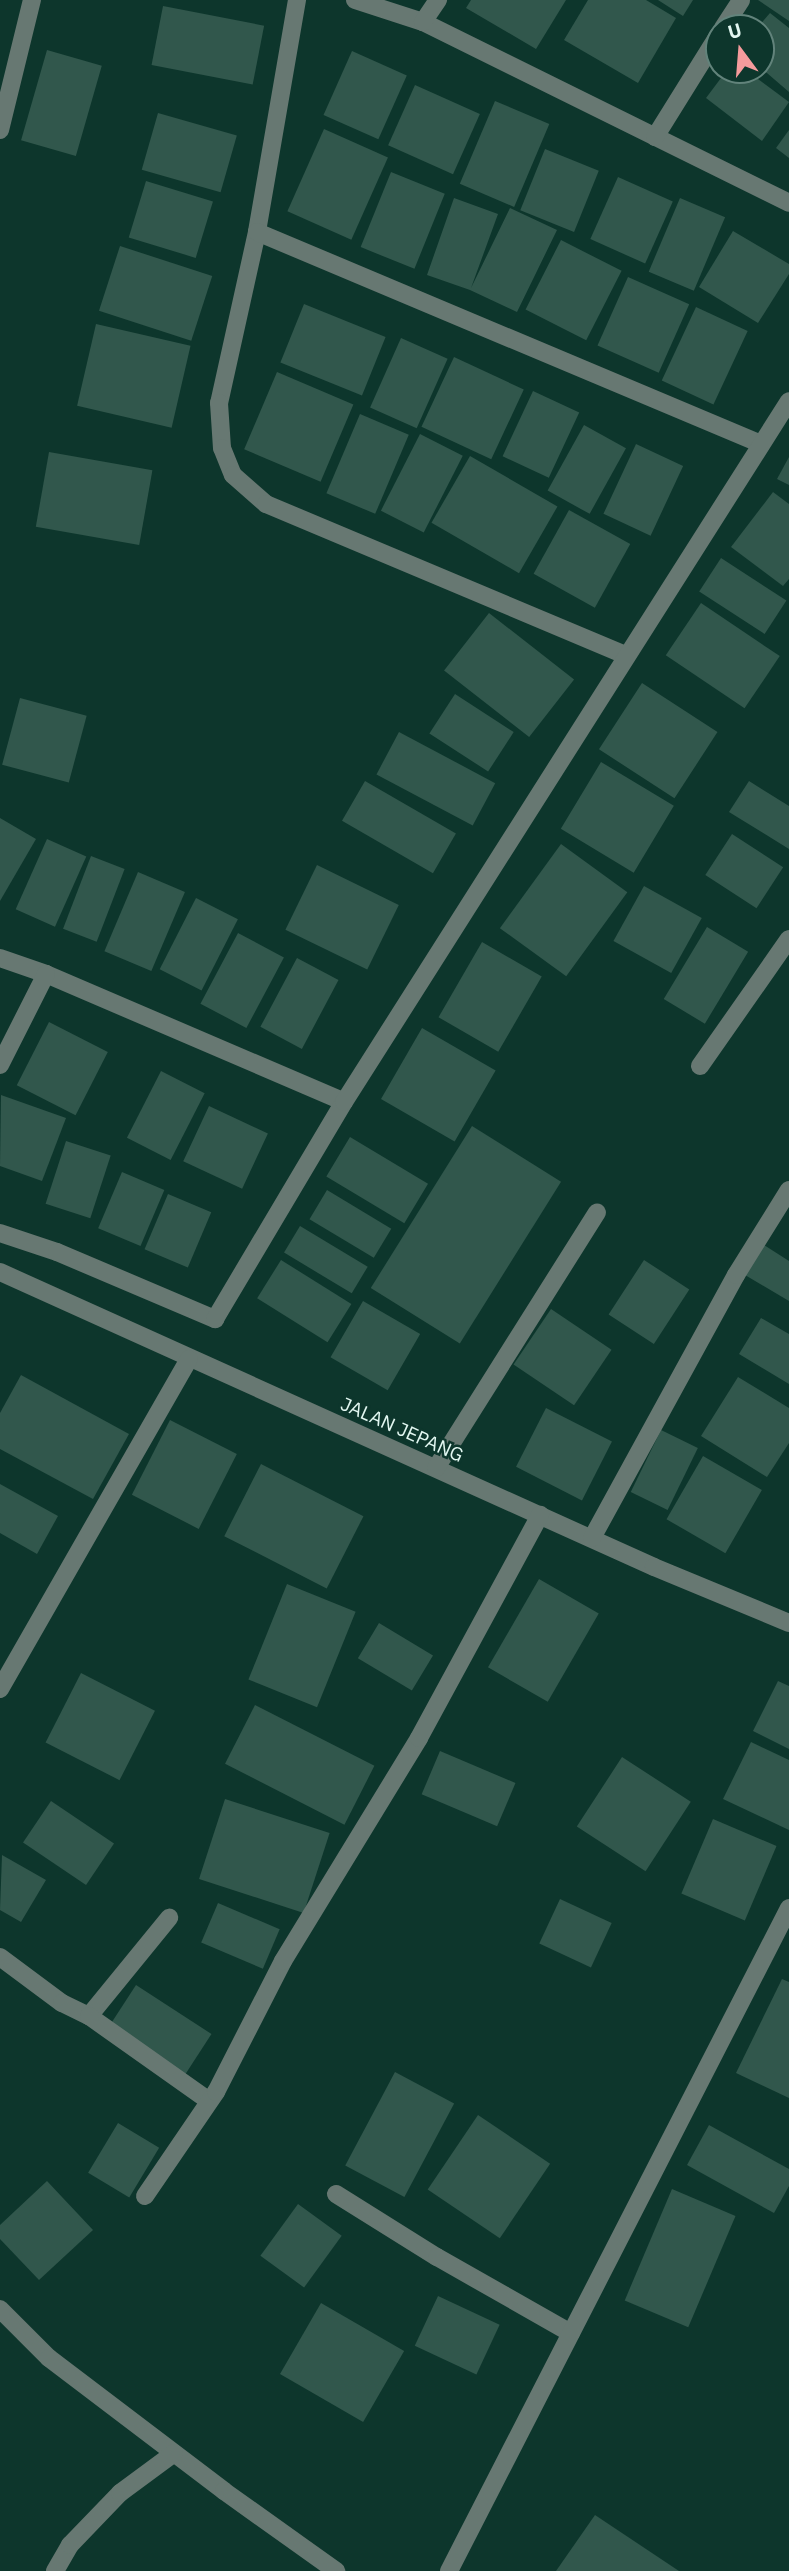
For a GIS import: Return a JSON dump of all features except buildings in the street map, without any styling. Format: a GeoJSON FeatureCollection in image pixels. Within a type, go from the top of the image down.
{"type":"FeatureCollection","features":[{"type":"Feature","properties":{"kind":"street"},"geometry":{"type":"LineString","coordinates":[[0,130],[32,0]]}},
{"type":"Feature","properties":{"kind":"street"},"geometry":{"type":"LineString","coordinates":[[297,0],[257,232],[219,403],[222,448],[233,475],[266,504],[626,655]]}},
{"type":"Feature","properties":{"kind":"street"},"geometry":{"type":"LineString","coordinates":[[355,0],[423,22],[789,203]]}},
{"type":"Feature","properties":{"kind":"street"},"geometry":{"type":"LineString","coordinates":[[423,22],[438,0]]}},
{"type":"Feature","properties":{"kind":"street"},"geometry":{"type":"LineString","coordinates":[[655,137],[705,57]]}},
{"type":"Feature","properties":{"kind":"street"},"geometry":{"type":"LineString","coordinates":[[257,232],[761,444]]}},
{"type":"Feature","properties":{"kind":"street"},"geometry":{"type":"LineString","coordinates":[[0,1233],[57,1252],[215,1319],[344,1102],[789,401]]}},
{"type":"Feature","properties":{"kind":"street"},"geometry":{"type":"LineString","coordinates":[[700,1066],[789,939]]}},
{"type":"Feature","properties":{"kind":"street"},"geometry":{"type":"LineString","coordinates":[[0,958],[46,974],[344,1102]]}},
{"type":"Feature","properties":{"kind":"street"},"geometry":{"type":"LineString","coordinates":[[0,1065],[46,974]]}},
{"type":"Feature","properties":{"kind":"street"},"geometry":{"type":"LineString","coordinates":[[592,1538],[736,1275],[789,1190]]}},
{"type":"Feature","properties":{"kind":"street"},"geometry":{"type":"LineString","coordinates":[[436,1468],[597,1212]]}},
{"type":"Feature","properties":{"kind":"street","name":"JALAN JEPANG"},"geometry":{"type":"LineString","coordinates":[[0,1272],[189,1359],[789,1623]]}},
{"type":"Feature","properties":{"kind":"street"},"geometry":{"type":"LineString","coordinates":[[2,1679],[189,1359]]}},
{"type":"Feature","properties":{"kind":"street"},"geometry":{"type":"LineString","coordinates":[[145,2196],[209,2101],[283,1961],[419,1738],[540,1515]]}},
{"type":"Feature","properties":{"kind":"street"},"geometry":{"type":"LineString","coordinates":[[449,2571],[789,1908]]}},
{"type":"Feature","properties":{"kind":"street"},"geometry":{"type":"LineString","coordinates":[[89,2016],[169,1918]]}},
{"type":"Feature","properties":{"kind":"street"},"geometry":{"type":"LineString","coordinates":[[0,1957],[62,2003],[89,2016],[209,2101]]}},
{"type":"Feature","properties":{"kind":"street"},"geometry":{"type":"LineString","coordinates":[[336,2194],[437,2257],[571,2333]]}},
{"type":"Feature","properties":{"kind":"street"},"geometry":{"type":"LineString","coordinates":[[0,2309],[49,2358],[336,2571]]}},
{"type":"Feature","properties":{"kind":"street"},"geometry":{"type":"LineString","coordinates":[[55,2571],[70,2545],[120,2493],[174,2453]]}}]}
